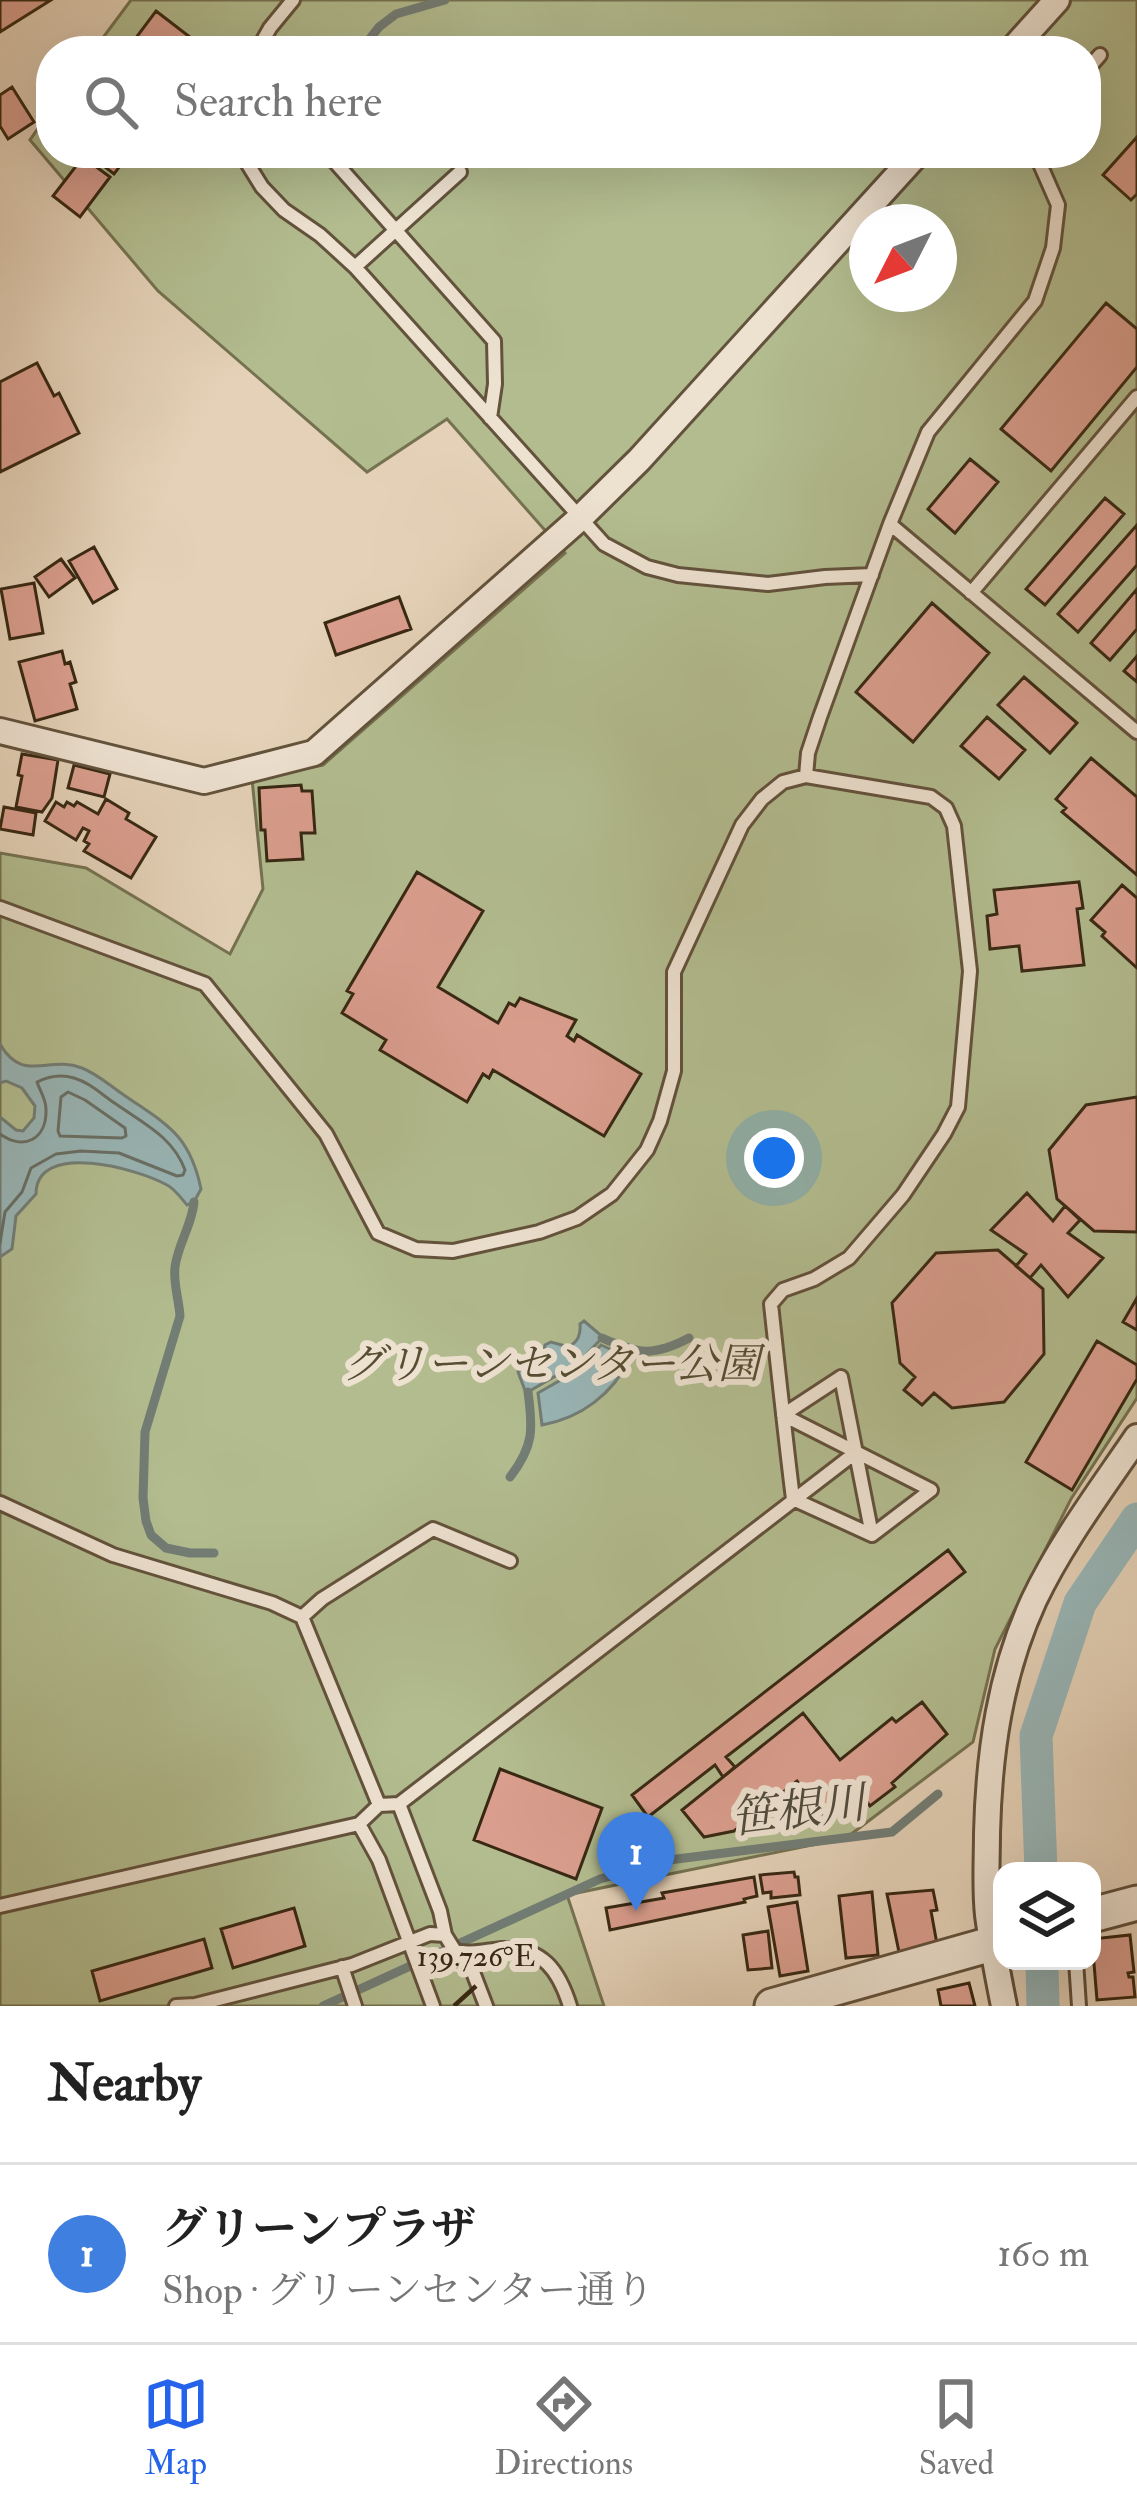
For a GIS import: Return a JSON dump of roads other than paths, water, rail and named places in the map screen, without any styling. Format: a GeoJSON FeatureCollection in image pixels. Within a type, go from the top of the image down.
{"type":"FeatureCollection","features":[{"type":"Feature","properties":{"kind":"street"},"geometry":{"type":"LineString","coordinates":[[1025,36],[1057,0]]}},
{"type":"Feature","properties":{"kind":"street"},"geometry":{"type":"LineString","coordinates":[[0,731],[204,781],[314,753],[579,519],[639,460],[904,168]]}},
{"type":"Feature","properties":{"kind":"street"},"geometry":{"type":"LineString","coordinates":[[993,1916],[987,1876],[989,1768],[1018,1636],[1063,1548],[1137,1437]]}},
{"type":"Feature","properties":{"kind":"street"},"geometry":{"type":"LineString","coordinates":[[1101,1913],[1137,1903]]}},
{"type":"Feature","properties":{"kind":"street"},"geometry":{"type":"LineString","coordinates":[[772,2006],[884,1990],[993,1944]]}},
{"type":"Feature","properties":{"kind":"street"},"geometry":{"type":"LineString","coordinates":[[1000,1970],[1004,2006]]}},
{"type":"Feature","properties":{"kind":"lane"},"geometry":{"type":"LineString","coordinates":[[265,36],[293,0]]}},
{"type":"Feature","properties":{"kind":"lane"},"geometry":{"type":"LineString","coordinates":[[250,168],[284,210],[356,267],[604,544],[647,567],[679,575],[768,584],[872,575]]}},
{"type":"Feature","properties":{"kind":"lane"},"geometry":{"type":"LineString","coordinates":[[340,168],[494,340],[490,418]]}},
{"type":"Feature","properties":{"kind":"lane"},"geometry":{"type":"LineString","coordinates":[[806,776],[820,717],[928,432],[1035,301],[1053,248],[1058,206],[1042,168]]}},
{"type":"Feature","properties":{"kind":"lane"},"geometry":{"type":"LineString","coordinates":[[356,267],[460,172]]}},
{"type":"Feature","properties":{"kind":"lane"},"geometry":{"type":"LineString","coordinates":[[971,592],[1137,397]]}},
{"type":"Feature","properties":{"kind":"lane"},"geometry":{"type":"LineString","coordinates":[[890,524],[1137,732]]}},
{"type":"Feature","properties":{"kind":"lane"},"geometry":{"type":"LineString","coordinates":[[0,908],[205,984],[326,1135],[378,1232],[416,1249],[453,1251],[539,1232],[577,1218],[612,1194],[647,1150],[674,1071],[674,972],[742,825],[772,790],[806,776],[931,797],[946,808],[954,826],[970,971],[958,1107],[903,1195],[849,1258],[814,1279],[783,1290],[771,1304],[793,1499]]}},
{"type":"Feature","properties":{"kind":"lane"},"geometry":{"type":"LineString","coordinates":[[783,1414],[841,1377],[872,1534]]}},
{"type":"Feature","properties":{"kind":"lane"},"geometry":{"type":"LineString","coordinates":[[783,1414],[931,1490],[872,1534]]}},
{"type":"Feature","properties":{"kind":"lane"},"geometry":{"type":"LineString","coordinates":[[0,1906],[359,1824],[379,1804],[399,1804],[855,1453]]}},
{"type":"Feature","properties":{"kind":"lane"},"geometry":{"type":"LineString","coordinates":[[793,1499],[872,1534]]}},
{"type":"Feature","properties":{"kind":"lane"},"geometry":{"type":"LineString","coordinates":[[0,1502],[113,1555],[272,1603],[302,1617],[379,1804]]}},
{"type":"Feature","properties":{"kind":"lane"},"geometry":{"type":"LineString","coordinates":[[302,1617],[322,1599],[433,1529],[510,1562]]}},
{"type":"Feature","properties":{"kind":"lane"},"geometry":{"type":"LineString","coordinates":[[399,1804],[445,1935],[455,1951],[524,1949],[553,1966],[570,2006]]}},
{"type":"Feature","properties":{"kind":"lane"},"geometry":{"type":"LineString","coordinates":[[359,1824],[379,1860],[433,2006]]}},
{"type":"Feature","properties":{"kind":"lane"},"geometry":{"type":"LineString","coordinates":[[176,2006],[342,1967],[430,1934],[445,1935]]}},
{"type":"Feature","properties":{"kind":"lane"},"geometry":{"type":"LineString","coordinates":[[466,1954],[486,2006]]}},
{"type":"Feature","properties":{"kind":"lane"},"geometry":{"type":"LineString","coordinates":[[342,1967],[355,2006]]}},
{"type":"Feature","properties":{"kind":"lane"},"geometry":{"type":"LineString","coordinates":[[1077,1970],[1079,2006]]}},
{"type":"Feature","properties":{"kind":"water"},"geometry":{"type":"Polygon","coordinates":[[[0,1044],[9,1056],[27,1066],[70,1065],[87,1070],[162,1122],[190,1154],[201,1189],[194,1202],[187,1205],[167,1185],[135,1172],[70,1163],[40,1177],[36,1194],[16,1216],[12,1249],[0,1257],[0,1117],[23,1131],[34,1118],[35,1106],[22,1088],[0,1083],[0,1044]]]}},
{"type":"Feature","properties":{"kind":"water"},"geometry":{"type":"Polygon","coordinates":[[[584,1321],[603,1337],[578,1363],[526,1393],[518,1372],[521,1367],[542,1362],[545,1345],[551,1342],[572,1345],[584,1321]]]}},
{"type":"Feature","properties":{"kind":"water"},"geometry":{"type":"Polygon","coordinates":[[[601,1345],[630,1358],[615,1383],[582,1410],[542,1425],[538,1393],[578,1370],[601,1345]]]}},
{"type":"Feature","properties":{"kind":"waterway"},"geometry":{"type":"LineString","coordinates":[[372,36],[396,14],[445,0]]}},
{"type":"Feature","properties":{"kind":"waterway"},"geometry":{"type":"LineString","coordinates":[[194,1202],[175,1267],[180,1316],[145,1432],[143,1498],[151,1535],[166,1548],[214,1553]]}},
{"type":"Feature","properties":{"kind":"waterway"},"geometry":{"type":"LineString","coordinates":[[602,1338],[646,1351],[689,1338]]}},
{"type":"Feature","properties":{"kind":"waterway"},"geometry":{"type":"LineString","coordinates":[[510,1477],[530,1437],[528,1392]]}},
{"type":"Feature","properties":{"kind":"waterway"},"geometry":{"type":"LineString","coordinates":[[1041,1862],[1036,1736],[1080,1603],[1137,1519]]}},
{"type":"Feature","properties":{"kind":"waterway","name":"笹根川"},"geometry":{"type":"LineString","coordinates":[[323,2006],[600,1879],[669,1860],[892,1832],[938,1794]]}},
{"type":"Feature","properties":{"kind":"waterway"},"geometry":{"type":"LineString","coordinates":[[1042,1970],[1043,2006]]}},
{"type":"Feature","properties":{"kind":"place","name":"グリーンプラザ"},"geometry":{"type":"Point","coordinates":[636,1911]}},
{"type":"Feature","properties":{"kind":"park label","name":"グリーンセンター公園"},"geometry":{"type":"Point","coordinates":[551,1365]}}]}
